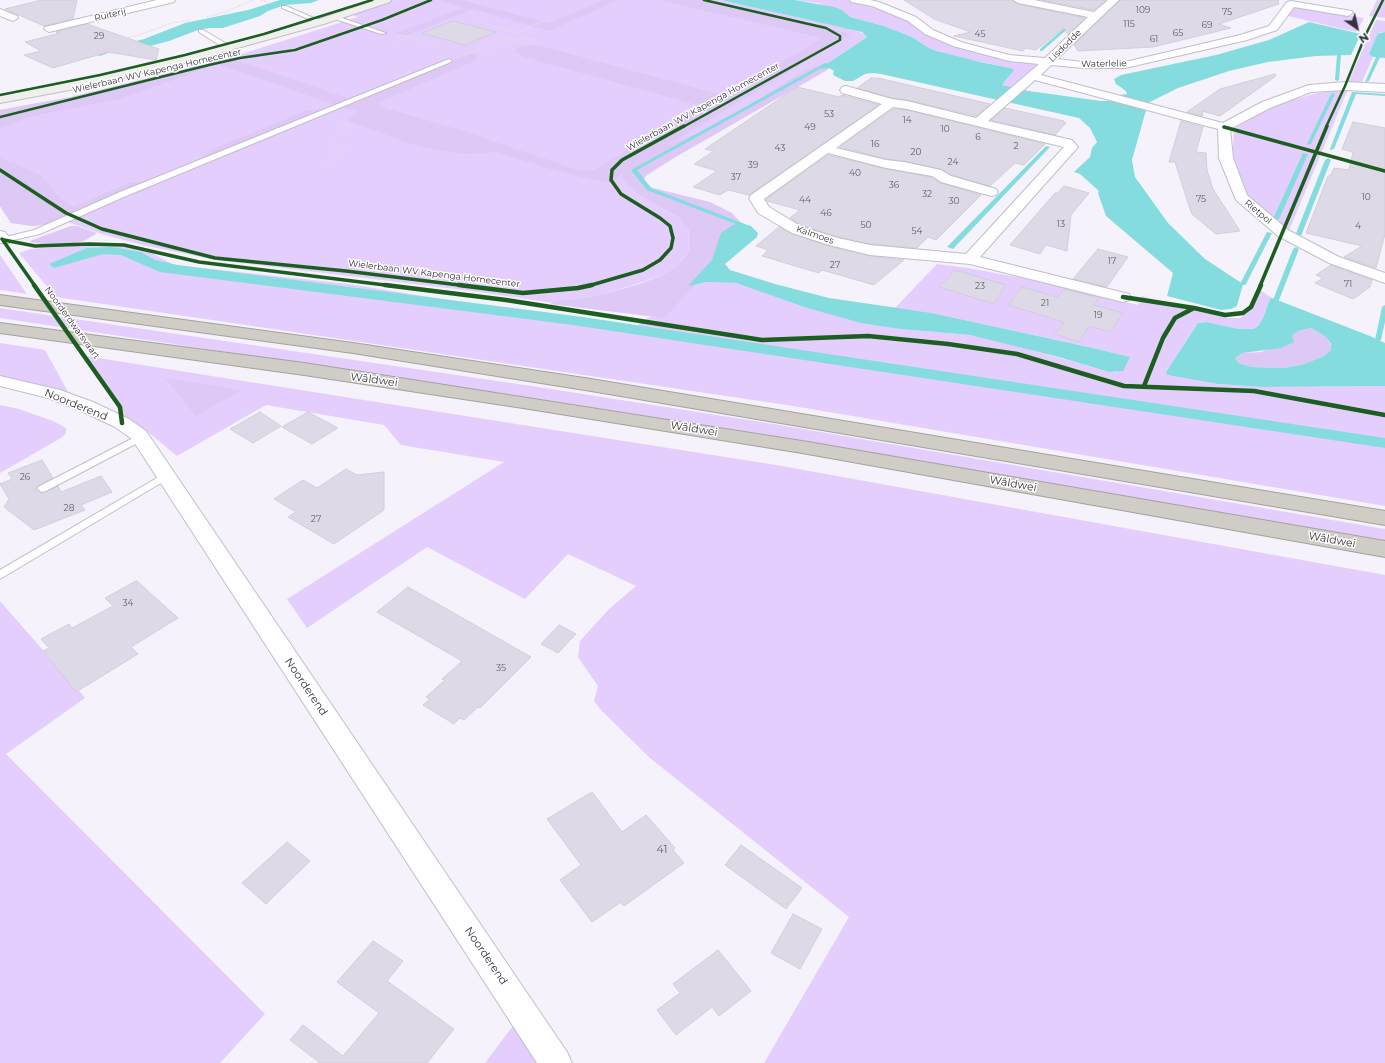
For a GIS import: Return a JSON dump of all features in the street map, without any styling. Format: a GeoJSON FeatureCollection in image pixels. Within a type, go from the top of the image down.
{"type":"FeatureCollection","features":[{"type":"Feature","properties":{"kind":"highway"},"geometry":{"type":"LineString","coordinates":[[0,300],[353,348],[591,385],[1385,518]]}},
{"type":"Feature","properties":{"kind":"highway","name":"Wâldwei"},"geometry":{"type":"LineString","coordinates":[[0,328],[304,369],[523,402],[802,447],[1385,549]]}},
{"type":"Feature","properties":{"kind":"main road"},"geometry":{"type":"LineString","coordinates":[[0,99],[124,75],[232,48],[320,22],[386,0]]}},
{"type":"Feature","properties":{"kind":"street","name":"Ruiterij"},"geometry":{"type":"LineString","coordinates":[[49,29],[170,0]]}},
{"type":"Feature","properties":{"kind":"street","name":"Waterlelie"},"geometry":{"type":"LineString","coordinates":[[855,0],[878,2],[902,14],[929,32],[957,44],[1009,58],[1083,65],[1125,65],[1243,38],[1273,28],[1292,2],[1348,14]]}},
{"type":"Feature","properties":{"kind":"street","name":"Lisdodde"},"geometry":{"type":"LineString","coordinates":[[1018,0],[1096,15]]}},
{"type":"Feature","properties":{"kind":"street","name":"Lisdodde"},"geometry":{"type":"LineString","coordinates":[[1033,76],[1096,15],[1114,0]]}},
{"type":"Feature","properties":{"kind":"street"},"geometry":{"type":"LineString","coordinates":[[0,12],[13,18]]}},
{"type":"Feature","properties":{"kind":"street"},"geometry":{"type":"LineString","coordinates":[[979,122],[1022,87],[1033,76],[1224,127],[1266,105],[1309,90],[1345,86],[1385,88]]}},
{"type":"Feature","properties":{"kind":"street"},"geometry":{"type":"LineString","coordinates":[[846,90],[891,103],[1067,143],[1071,147],[970,259]]}},
{"type":"Feature","properties":{"kind":"street","name":"Kalmoes"},"geometry":{"type":"LineString","coordinates":[[891,103],[756,198],[763,210],[797,230],[834,242],[870,250],[970,259],[1123,297]]}},
{"type":"Feature","properties":{"kind":"street","name":"Rietpol"},"geometry":{"type":"LineString","coordinates":[[1224,127],[1226,158],[1241,197],[1283,233],[1308,248],[1334,260],[1385,278]]}},
{"type":"Feature","properties":{"kind":"street"},"geometry":{"type":"LineString","coordinates":[[826,149],[886,164],[907,173],[928,179],[946,179],[991,192]]}},
{"type":"Feature","properties":{"kind":"street","name":"Noorderend"},"geometry":{"type":"LineString","coordinates":[[0,381],[54,394],[86,406],[122,423],[141,438],[556,1063]]}},
{"type":"Feature","properties":{"kind":"lane"},"geometry":{"type":"LineString","coordinates":[[284,7],[320,22]]}},
{"type":"Feature","properties":{"kind":"lane"},"geometry":{"type":"LineString","coordinates":[[334,17],[383,33]]}},
{"type":"Feature","properties":{"kind":"lane"},"geometry":{"type":"LineString","coordinates":[[201,31],[223,45],[232,48]]}},
{"type":"Feature","properties":{"kind":"lane"},"geometry":{"type":"LineString","coordinates":[[2,238],[37,232],[317,114],[449,61]]}},
{"type":"Feature","properties":{"kind":"lane"},"geometry":{"type":"LineString","coordinates":[[42,489],[141,438]]}},
{"type":"Feature","properties":{"kind":"lane"},"geometry":{"type":"LineString","coordinates":[[0,576],[167,475]]}},
{"type":"Feature","properties":{"kind":"path"},"geometry":{"type":"LineString","coordinates":[[261,0],[269,2]]}},
{"type":"Feature","properties":{"kind":"path"},"geometry":{"type":"LineString","coordinates":[[449,61],[502,40],[548,19],[546,15]]}},
{"type":"Feature","properties":{"kind":"path"},"geometry":{"type":"LineString","coordinates":[[476,21],[517,33]]}},
{"type":"Feature","properties":{"kind":"path"},"geometry":{"type":"LineString","coordinates":[[408,36],[444,48]]}},
{"type":"Feature","properties":{"kind":"path"},"geometry":{"type":"LineString","coordinates":[[502,40],[537,39]]}},
{"type":"Feature","properties":{"kind":"path"},"geometry":{"type":"LineString","coordinates":[[477,50],[501,57]]}},
{"type":"Feature","properties":{"kind":"path"},"geometry":{"type":"LineString","coordinates":[[459,52],[466,55]]}},
{"type":"Feature","properties":{"kind":"path"},"geometry":{"type":"LineString","coordinates":[[317,114],[350,126],[331,142],[332,147],[345,150],[346,152],[324,166]]}},
{"type":"Feature","properties":{"kind":"shaded area"},"geometry":{"type":"Polygon","coordinates":[[[394,0],[721,0],[855,30],[868,36],[819,69],[811,70],[646,176],[644,181],[655,190],[628,186],[639,195],[679,218],[688,228],[690,239],[688,253],[677,266],[661,276],[608,293],[573,300],[553,303],[472,291],[217,260],[142,245],[102,234],[65,221],[33,226],[11,223],[0,206],[0,110],[71,97],[229,58],[358,17],[350,14],[394,0]]]}},
{"type":"Feature","properties":{"kind":"shaded area"},"geometry":{"type":"Polygon","coordinates":[[[439,0],[462,0],[548,23],[604,0],[618,0],[549,31],[473,9],[406,36],[396,33],[463,8],[439,0]]]}},
{"type":"Feature","properties":{"kind":"shaded area"},"geometry":{"type":"Polygon","coordinates":[[[659,0],[700,0],[851,34],[666,146],[702,132],[732,116],[800,73],[819,66],[827,67],[829,69],[646,174],[643,181],[649,187],[710,202],[732,213],[743,225],[697,283],[664,318],[550,304],[556,301],[573,300],[608,293],[661,276],[677,266],[688,253],[690,239],[688,228],[679,218],[639,195],[628,186],[622,177],[623,172],[613,183],[550,169],[497,152],[467,154],[420,147],[353,123],[348,119],[358,111],[342,108],[473,53],[479,56],[472,62],[378,103],[382,107],[457,129],[581,171],[594,170],[701,106],[524,57],[515,52],[518,47],[523,45],[537,45],[726,96],[820,39],[818,37],[659,0]]]}},
{"type":"Feature","properties":{"kind":"shaded area"},"geometry":{"type":"Polygon","coordinates":[[[795,0],[848,0],[868,3],[891,10],[954,45],[979,54],[1039,65],[1011,87],[1002,85],[1011,74],[1011,68],[957,57],[929,48],[912,37],[884,26],[850,17],[842,11],[818,3],[795,0]]]}},
{"type":"Feature","properties":{"kind":"shaded area"},"geometry":{"type":"Polygon","coordinates":[[[1377,0],[1385,0],[1385,18],[1369,16],[1377,0]]]}},
{"type":"Feature","properties":{"kind":"shaded area"},"geometry":{"type":"Polygon","coordinates":[[[1295,7],[1364,18],[1356,32],[1288,16],[1295,7]]]}},
{"type":"Feature","properties":{"kind":"shaded area"},"geometry":{"type":"Polygon","coordinates":[[[1376,20],[1385,21],[1385,32],[1380,32],[1377,35],[1369,54],[1373,57],[1361,84],[1348,83],[1376,20]]]}},
{"type":"Feature","properties":{"kind":"shaded area"},"geometry":{"type":"Polygon","coordinates":[[[229,58],[350,99],[335,105],[218,64],[119,99],[28,117],[0,129],[0,110],[71,97],[229,58]]]}},
{"type":"Feature","properties":{"kind":"shaded area"},"geometry":{"type":"Polygon","coordinates":[[[1348,89],[1288,233],[1248,200],[1232,163],[1234,129],[1272,106],[1317,93],[1348,89]]]}},
{"type":"Feature","properties":{"kind":"shaded area"},"geometry":{"type":"Polygon","coordinates":[[[325,109],[202,161],[203,155],[213,149],[308,110],[325,109]]]}},
{"type":"Feature","properties":{"kind":"shaded area"},"geometry":{"type":"Polygon","coordinates":[[[0,158],[41,175],[59,197],[72,206],[131,182],[149,183],[51,224],[33,226],[11,223],[0,206],[0,158]]]}},
{"type":"Feature","properties":{"kind":"shaded area"},"geometry":{"type":"Polygon","coordinates":[[[71,226],[77,226],[97,233],[84,241],[65,245],[54,246],[30,242],[32,240],[71,226]]]}},
{"type":"Feature","properties":{"kind":"shaded area"},"geometry":{"type":"Polygon","coordinates":[[[101,244],[126,246],[152,253],[174,265],[349,284],[631,330],[668,304],[688,286],[707,282],[736,283],[804,307],[900,329],[970,335],[1003,342],[1109,372],[1117,372],[1129,357],[932,313],[895,308],[937,264],[1022,278],[1138,305],[1142,296],[1228,318],[1240,318],[1251,310],[1259,289],[1272,298],[1270,299],[1263,318],[1258,326],[1253,329],[1239,329],[1206,322],[1198,323],[1166,372],[1167,375],[1218,384],[1261,387],[1385,386],[1385,506],[787,405],[56,297],[19,253],[31,249],[101,244]]]}},
{"type":"Feature","properties":{"kind":"shaded area"},"geometry":{"type":"Polygon","coordinates":[[[0,255],[27,294],[0,290],[0,255]]]}},
{"type":"Feature","properties":{"kind":"shaded area"},"geometry":{"type":"Polygon","coordinates":[[[0,308],[545,388],[780,425],[1385,529],[1385,542],[776,436],[0,318],[0,308]]]}},
{"type":"Feature","properties":{"kind":"shaded area"},"geometry":{"type":"Polygon","coordinates":[[[1311,328],[1326,337],[1331,345],[1331,350],[1324,356],[1304,364],[1285,368],[1251,367],[1239,363],[1235,358],[1243,353],[1262,352],[1292,336],[1298,331],[1311,328]]]}},
{"type":"Feature","properties":{"kind":"shaded area"},"geometry":{"type":"Polygon","coordinates":[[[0,343],[45,350],[78,410],[46,396],[0,381],[0,343]]]}},
{"type":"Feature","properties":{"kind":"shaded area"},"geometry":{"type":"Polygon","coordinates":[[[85,356],[776,465],[1385,575],[1385,1063],[764,1063],[849,917],[650,758],[602,711],[594,701],[598,686],[578,657],[580,641],[609,609],[636,586],[568,554],[525,599],[427,547],[307,628],[287,599],[504,462],[401,445],[384,425],[266,405],[177,456],[148,432],[126,421],[85,356]]]}},
{"type":"Feature","properties":{"kind":"shaded area"},"geometry":{"type":"Polygon","coordinates":[[[165,378],[242,390],[196,416],[165,378]]]}},
{"type":"Feature","properties":{"kind":"shaded area"},"geometry":{"type":"Polygon","coordinates":[[[0,405],[19,409],[53,421],[66,428],[66,433],[61,438],[0,473],[0,405]]]}},
{"type":"Feature","properties":{"kind":"shaded area"},"geometry":{"type":"Polygon","coordinates":[[[0,601],[85,698],[6,754],[265,1014],[220,1063],[0,1063],[0,601]]]}},
{"type":"Feature","properties":{"kind":"shaded area"},"geometry":{"type":"Polygon","coordinates":[[[515,1023],[540,1063],[485,1063],[515,1023]]]}},
{"type":"Feature","properties":{"kind":"water"},"geometry":{"type":"Polygon","coordinates":[[[280,0],[319,0],[311,3],[285,5],[268,11],[260,16],[223,28],[198,30],[169,41],[120,54],[111,52],[100,56],[92,53],[144,39],[185,23],[248,10],[280,0]]]}},
{"type":"Feature","properties":{"kind":"water"},"geometry":{"type":"Polygon","coordinates":[[[721,0],[795,0],[834,7],[842,10],[850,17],[884,26],[912,37],[929,48],[937,51],[1011,68],[1014,70],[1002,85],[1029,91],[1101,101],[1111,101],[1119,95],[1127,94],[1126,91],[1116,84],[1114,79],[1121,75],[1216,55],[1269,40],[1309,22],[1361,34],[1351,55],[1316,56],[1268,62],[1229,71],[1178,88],[1148,103],[1132,160],[1135,177],[1168,223],[1205,259],[1243,284],[1237,306],[1231,309],[1221,310],[1167,296],[1173,273],[1106,216],[1098,193],[1099,191],[1080,174],[1074,172],[1090,157],[1092,148],[1097,142],[1090,128],[1079,118],[881,74],[865,74],[853,81],[845,81],[833,75],[834,71],[829,68],[819,69],[867,37],[862,32],[721,0]]]}},
{"type":"Feature","properties":{"kind":"water"},"geometry":{"type":"Polygon","coordinates":[[[1385,32],[1385,58],[1373,57],[1369,54],[1377,35],[1385,32]]]}},
{"type":"Feature","properties":{"kind":"water"},"geometry":{"type":"Polygon","coordinates":[[[1046,146],[1050,147],[953,249],[947,247],[1046,146]]]}},
{"type":"Feature","properties":{"kind":"water"},"geometry":{"type":"Polygon","coordinates":[[[741,223],[751,226],[758,233],[757,237],[725,264],[730,270],[775,284],[829,298],[932,313],[1130,357],[1123,371],[1109,372],[1055,356],[970,335],[900,329],[861,323],[804,307],[736,283],[707,282],[688,286],[712,260],[721,233],[733,225],[741,223]]]}},
{"type":"Feature","properties":{"kind":"water"},"geometry":{"type":"Polygon","coordinates":[[[112,247],[141,252],[155,260],[178,265],[583,317],[1385,438],[1385,448],[573,325],[160,272],[121,255],[103,254],[54,268],[49,264],[87,248],[112,247]]]}},
{"type":"Feature","properties":{"kind":"water"},"geometry":{"type":"Polygon","coordinates":[[[1272,298],[1385,343],[1385,386],[1261,387],[1218,384],[1167,375],[1166,372],[1198,323],[1206,322],[1239,329],[1253,329],[1258,326],[1263,318],[1270,299],[1272,298]],[[1311,328],[1298,331],[1292,336],[1294,342],[1281,348],[1243,353],[1235,358],[1239,363],[1251,367],[1285,368],[1304,364],[1324,356],[1331,350],[1331,344],[1326,337],[1311,328]]]}},
{"type":"Feature","properties":{"kind":"building"},"geometry":{"type":"Polygon","coordinates":[[[42,0],[77,0],[73,19],[44,26],[5,9],[42,0]]]}},
{"type":"Feature","properties":{"kind":"building"},"geometry":{"type":"Polygon","coordinates":[[[904,0],[1012,0],[1018,4],[1085,18],[1068,34],[1064,28],[1036,50],[1026,48],[1023,51],[954,36],[971,32],[934,19],[904,0]]]}},
{"type":"Feature","properties":{"kind":"building"},"geometry":{"type":"Polygon","coordinates":[[[1042,0],[1106,0],[1094,10],[1042,0]]]}},
{"type":"Feature","properties":{"kind":"building"},"geometry":{"type":"Polygon","coordinates":[[[1120,0],[1278,0],[1279,4],[1219,24],[1231,28],[1153,47],[1078,51],[1074,45],[1120,0]]]}},
{"type":"Feature","properties":{"kind":"building"},"geometry":{"type":"Polygon","coordinates":[[[453,21],[496,32],[465,45],[422,33],[453,21]]]}},
{"type":"Feature","properties":{"kind":"building"},"geometry":{"type":"Polygon","coordinates":[[[87,24],[159,49],[156,60],[108,52],[53,68],[24,55],[41,51],[25,42],[87,24]]]}},
{"type":"Feature","properties":{"kind":"building"},"geometry":{"type":"Polygon","coordinates":[[[1275,74],[1276,76],[1220,116],[1202,111],[1203,116],[1187,112],[1220,89],[1275,74]]]}},
{"type":"Feature","properties":{"kind":"building"},"geometry":{"type":"Polygon","coordinates":[[[871,78],[878,78],[990,104],[976,116],[892,98],[857,88],[871,78]]]}},
{"type":"Feature","properties":{"kind":"building"},"geometry":{"type":"Polygon","coordinates":[[[797,87],[839,97],[842,95],[879,105],[749,195],[728,190],[720,195],[693,187],[717,171],[694,164],[714,151],[705,149],[797,87]]]}},
{"type":"Feature","properties":{"kind":"building"},"geometry":{"type":"Polygon","coordinates":[[[1005,108],[1064,121],[1063,122],[1066,123],[1055,135],[991,120],[1005,108]]]}},
{"type":"Feature","properties":{"kind":"building"},"geometry":{"type":"Polygon","coordinates":[[[893,109],[907,110],[1045,144],[1024,165],[1015,163],[990,186],[952,175],[941,169],[904,161],[886,159],[840,147],[893,109]]]}},
{"type":"Feature","properties":{"kind":"building"},"geometry":{"type":"Polygon","coordinates":[[[1181,121],[1203,127],[1196,152],[1206,153],[1207,170],[1213,189],[1240,231],[1216,234],[1192,214],[1175,162],[1169,162],[1181,121]]]}},
{"type":"Feature","properties":{"kind":"building"},"geometry":{"type":"Polygon","coordinates":[[[1353,122],[1385,128],[1385,234],[1376,268],[1344,257],[1362,246],[1306,233],[1328,176],[1330,176],[1334,168],[1349,170],[1353,152],[1342,149],[1353,122]]]}},
{"type":"Feature","properties":{"kind":"building"},"geometry":{"type":"Polygon","coordinates":[[[828,155],[886,169],[931,177],[941,183],[981,195],[936,240],[928,237],[917,248],[870,244],[838,237],[803,226],[790,218],[800,210],[767,201],[766,199],[828,155]]]}},
{"type":"Feature","properties":{"kind":"building"},"geometry":{"type":"Polygon","coordinates":[[[1064,186],[1089,193],[1071,215],[1067,251],[1046,245],[1040,254],[1010,245],[1055,193],[1058,193],[1064,186]]]}},
{"type":"Feature","properties":{"kind":"building"},"geometry":{"type":"Polygon","coordinates":[[[779,227],[792,234],[829,246],[870,256],[904,260],[874,285],[822,270],[819,273],[762,256],[768,250],[756,246],[779,227]]]}},
{"type":"Feature","properties":{"kind":"building"},"geometry":{"type":"Polygon","coordinates":[[[1098,249],[1128,257],[1107,287],[1073,279],[1098,249]]]}},
{"type":"Feature","properties":{"kind":"building"},"geometry":{"type":"Polygon","coordinates":[[[1331,265],[1372,280],[1370,287],[1353,299],[1315,283],[1323,278],[1316,275],[1331,265]]]}},
{"type":"Feature","properties":{"kind":"building"},"geometry":{"type":"Polygon","coordinates":[[[955,270],[1006,285],[994,304],[939,287],[955,270]]]}},
{"type":"Feature","properties":{"kind":"building"},"geometry":{"type":"Polygon","coordinates":[[[1022,287],[1057,297],[1064,289],[1099,298],[1094,305],[1123,313],[1110,332],[1089,326],[1079,342],[1055,334],[1064,322],[1008,305],[1022,287]]]}},
{"type":"Feature","properties":{"kind":"building"},"geometry":{"type":"Polygon","coordinates":[[[260,412],[281,426],[253,443],[230,429],[260,412]]]}},
{"type":"Feature","properties":{"kind":"building"},"geometry":{"type":"Polygon","coordinates":[[[308,412],[338,428],[312,444],[282,427],[308,412]]]}},
{"type":"Feature","properties":{"kind":"building"},"geometry":{"type":"Polygon","coordinates":[[[42,460],[53,478],[37,486],[36,489],[41,493],[58,486],[61,492],[101,476],[112,492],[81,505],[85,510],[34,530],[4,507],[9,499],[0,484],[12,479],[8,473],[42,460]]]}},
{"type":"Feature","properties":{"kind":"building"},"geometry":{"type":"Polygon","coordinates":[[[346,469],[357,475],[384,472],[384,510],[334,544],[288,517],[296,512],[274,499],[303,480],[317,488],[346,469]]]}},
{"type":"Feature","properties":{"kind":"building"},"geometry":{"type":"Polygon","coordinates":[[[136,581],[178,618],[131,647],[138,654],[76,692],[43,651],[49,648],[41,639],[69,624],[72,628],[113,606],[105,598],[136,581]]]}},
{"type":"Feature","properties":{"kind":"building"},"geometry":{"type":"Polygon","coordinates":[[[408,587],[531,657],[480,708],[478,707],[464,720],[460,718],[454,724],[423,705],[430,699],[426,697],[445,680],[442,679],[462,661],[377,612],[408,587]]]}},
{"type":"Feature","properties":{"kind":"building"},"geometry":{"type":"Polygon","coordinates":[[[559,625],[576,634],[558,653],[541,644],[559,625]]]}},
{"type":"Feature","properties":{"kind":"building"},"geometry":{"type":"Polygon","coordinates":[[[592,792],[622,832],[646,815],[675,848],[673,850],[684,863],[624,906],[621,902],[592,922],[560,880],[581,865],[547,819],[592,792]]]}},
{"type":"Feature","properties":{"kind":"building"},"geometry":{"type":"Polygon","coordinates":[[[287,842],[310,861],[266,904],[242,883],[287,842]]]}},
{"type":"Feature","properties":{"kind":"building"},"geometry":{"type":"Polygon","coordinates":[[[741,845],[802,888],[786,909],[725,865],[741,845]]]}},
{"type":"Feature","properties":{"kind":"building"},"geometry":{"type":"Polygon","coordinates":[[[793,914],[822,929],[800,969],[771,953],[793,914]]]}},
{"type":"Feature","properties":{"kind":"building"},"geometry":{"type":"Polygon","coordinates":[[[373,941],[403,961],[387,981],[454,1029],[427,1063],[320,1063],[290,1040],[303,1025],[343,1056],[379,1013],[337,982],[373,941]]]}},
{"type":"Feature","properties":{"kind":"building"},"geometry":{"type":"Polygon","coordinates":[[[718,950],[751,991],[719,1016],[712,1007],[676,1035],[657,1010],[680,993],[673,984],[718,950]]]}},
{"type":"Feature","properties":{"kind":"waterway"},"geometry":{"type":"LineString","coordinates":[[1041,50],[1083,14]]}},
{"type":"Feature","properties":{"kind":"waterway"},"geometry":{"type":"LineString","coordinates":[[1337,80],[1339,55]]}},
{"type":"Feature","properties":{"kind":"waterway"},"geometry":{"type":"LineString","coordinates":[[1367,81],[1378,57]]}},
{"type":"Feature","properties":{"kind":"waterway"},"geometry":{"type":"LineString","coordinates":[[743,225],[649,189],[634,170],[827,64]]}},
{"type":"Feature","properties":{"kind":"waterway"},"geometry":{"type":"LineString","coordinates":[[1332,149],[1354,93],[1385,95]]}},
{"type":"Feature","properties":{"kind":"waterway"},"geometry":{"type":"LineString","coordinates":[[1309,144],[1333,94]]}},
{"type":"Feature","properties":{"kind":"waterway"},"geometry":{"type":"LineString","coordinates":[[1276,219],[1305,154]]}},
{"type":"Feature","properties":{"kind":"waterway"},"geometry":{"type":"LineString","coordinates":[[1298,236],[1328,160]]}},
{"type":"Feature","properties":{"kind":"waterway"},"geometry":{"type":"LineString","coordinates":[[1243,284],[1269,233]]}},
{"type":"Feature","properties":{"kind":"waterway"},"geometry":{"type":"LineString","coordinates":[[1276,300],[1296,249]]}},
{"type":"Feature","properties":{"kind":"waterway"},"geometry":{"type":"LineString","coordinates":[[1378,340],[1385,307]]}},
{"type":"Feature","properties":{"kind":"cycle path","name":"Wielerbaan WV Kapenga Homecenter"},"geometry":{"type":"LineString","coordinates":[[0,95],[100,75],[185,55],[264,34],[372,0]]}},
{"type":"Feature","properties":{"kind":"cycle path","name":"Wielerbaan WV Kapenga Homecenter"},"geometry":{"type":"LineString","coordinates":[[0,117],[209,65],[240,58],[295,50],[382,20],[431,0]]}},
{"type":"Feature","properties":{"kind":"cycle path","name":"Wielerbaan WV Kapenga Homecenter"},"geometry":{"type":"LineString","coordinates":[[0,170],[66,213],[102,229],[215,258],[346,271],[523,293],[578,288],[597,284],[643,270],[660,260],[671,248],[673,238],[670,226],[660,218],[621,194],[611,180],[612,170],[622,160],[840,40],[840,36],[826,28],[704,0]]}},
{"type":"Feature","properties":{"kind":"cycle path"},"geometry":{"type":"LineString","coordinates":[[1144,386],[1163,338],[1175,318],[1194,308],[1225,315],[1243,313],[1251,307],[1283,233],[1315,151],[1345,86],[1366,34],[1383,0]]}},
{"type":"Feature","properties":{"kind":"cycle path"},"geometry":{"type":"LineString","coordinates":[[1224,127],[1385,171]]}},
{"type":"Feature","properties":{"kind":"cycle path","name":"Noorderdwarsvaart"},"geometry":{"type":"LineString","coordinates":[[2,239],[120,407],[122,423]]}},
{"type":"Feature","properties":{"kind":"cycle path"},"geometry":{"type":"LineString","coordinates":[[4,240],[35,246],[89,244],[124,245],[199,262],[506,300],[762,340],[868,336],[948,344],[1017,354],[1124,386],[1254,391],[1385,415]]}},
{"type":"Feature","properties":{"kind":"cycle path"},"geometry":{"type":"LineString","coordinates":[[1123,297],[1194,308]]}}]}
